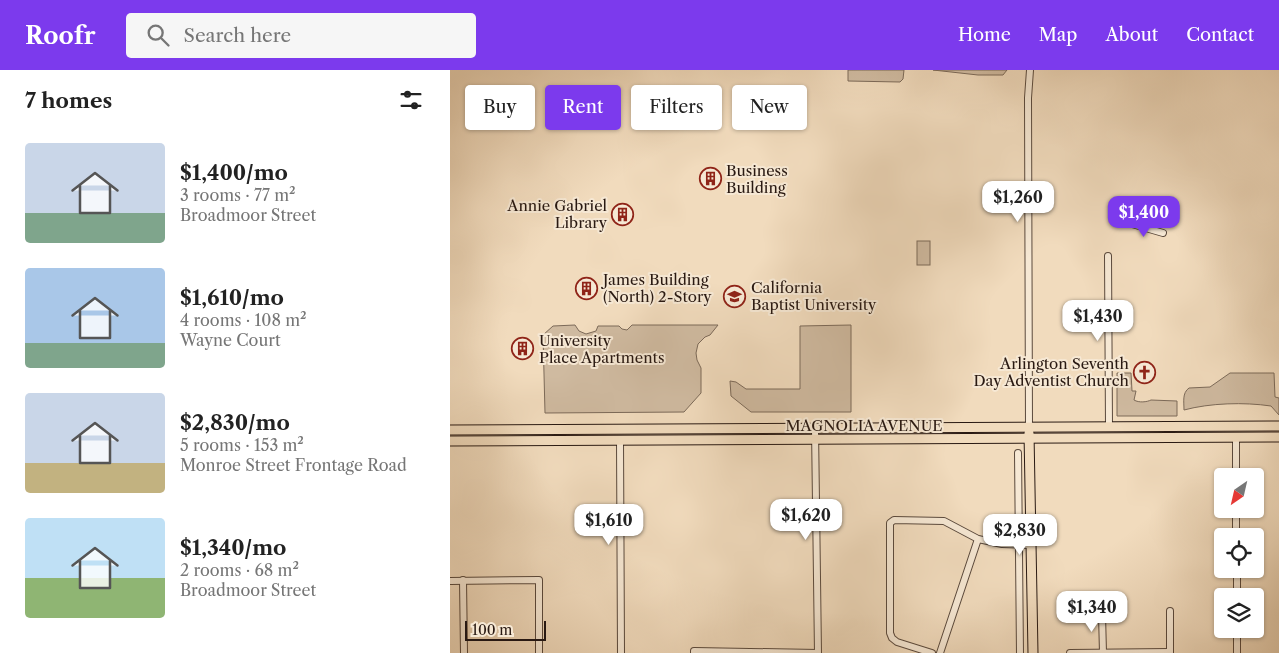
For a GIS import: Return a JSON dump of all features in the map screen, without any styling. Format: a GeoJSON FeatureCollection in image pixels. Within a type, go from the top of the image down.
{"type":"FeatureCollection","features":[{"type":"Feature","properties":{"kind":"main road","name":"MAGNOLIA AVENUE"},"geometry":{"type":"LineString","coordinates":[[450,430],[1279,426]]}},
{"type":"Feature","properties":{"kind":"main road"},"geometry":{"type":"LineString","coordinates":[[1029,427],[1032,653]]}},
{"type":"Feature","properties":{"kind":"main road"},"geometry":{"type":"LineString","coordinates":[[619,429],[620,440]]}},
{"type":"Feature","properties":{"kind":"main road","name":"MAGNOLIA AVENUE"},"geometry":{"type":"LineString","coordinates":[[450,440],[1279,437]]}},
{"type":"Feature","properties":{"kind":"street"},"geometry":{"type":"LineString","coordinates":[[1029,427],[1028,98],[1030,70]]}},
{"type":"Feature","properties":{"kind":"street"},"geometry":{"type":"LineString","coordinates":[[1132,224],[1163,233]]}},
{"type":"Feature","properties":{"kind":"street"},"geometry":{"type":"LineString","coordinates":[[1108,256],[1109,427]]}},
{"type":"Feature","properties":{"kind":"street"},"geometry":{"type":"LineString","coordinates":[[694,652],[818,653],[815,428]]}},
{"type":"Feature","properties":{"kind":"street"},"geometry":{"type":"LineString","coordinates":[[1236,437],[1236,468]]}},
{"type":"Feature","properties":{"kind":"street"},"geometry":{"type":"LineString","coordinates":[[620,440],[621,653]]}},
{"type":"Feature","properties":{"kind":"street"},"geometry":{"type":"LineString","coordinates":[[1018,453],[1020,653]]}},
{"type":"Feature","properties":{"kind":"street"},"geometry":{"type":"LineString","coordinates":[[932,653],[897,642],[890,633],[890,523],[894,520],[944,521],[978,539],[1002,544],[1032,545]]}},
{"type":"Feature","properties":{"kind":"street"},"geometry":{"type":"LineString","coordinates":[[940,653],[978,539]]}},
{"type":"Feature","properties":{"kind":"street"},"geometry":{"type":"LineString","coordinates":[[463,580],[464,653]]}},
{"type":"Feature","properties":{"kind":"street"},"geometry":{"type":"LineString","coordinates":[[450,581],[539,580],[539,653]]}},
{"type":"Feature","properties":{"kind":"street"},"geometry":{"type":"LineString","coordinates":[[1070,653],[1170,653],[1170,611]]}},
{"type":"Feature","properties":{"kind":"street"},"geometry":{"type":"LineString","coordinates":[[1102,614],[1102,653]]}},
{"type":"Feature","properties":{"kind":"street"},"geometry":{"type":"LineString","coordinates":[[1237,638],[1237,653]]}},
{"type":"Feature","properties":{"kind":"shaded area"},"geometry":{"type":"Polygon","coordinates":[[[848,70],[904,70],[903,79],[900,82],[848,81],[848,70]]]}},
{"type":"Feature","properties":{"kind":"shaded area"},"geometry":{"type":"Polygon","coordinates":[[[933,70],[1007,70],[1003,75],[978,75],[933,70]]]}},
{"type":"Feature","properties":{"kind":"shaded area"},"geometry":{"type":"Polygon","coordinates":[[[917,241],[930,241],[930,265],[917,265],[917,241]]]}},
{"type":"Feature","properties":{"kind":"shaded area"},"geometry":{"type":"Polygon","coordinates":[[[575,325],[579,331],[586,334],[596,331],[598,326],[619,326],[627,330],[632,325],[718,325],[710,335],[698,344],[696,353],[701,368],[701,393],[684,412],[545,413],[543,335],[553,326],[575,325]]]}},
{"type":"Feature","properties":{"kind":"shaded area"},"geometry":{"type":"Polygon","coordinates":[[[851,325],[851,412],[751,412],[731,396],[730,381],[736,382],[746,389],[800,389],[800,326],[851,325]]]}},
{"type":"Feature","properties":{"kind":"shaded area"},"geometry":{"type":"Polygon","coordinates":[[[1117,373],[1131,373],[1132,391],[1136,391],[1134,400],[1136,401],[1177,401],[1177,416],[1117,416],[1117,373]]]}},
{"type":"Feature","properties":{"kind":"shaded area"},"geometry":{"type":"Polygon","coordinates":[[[1230,373],[1274,373],[1275,397],[1279,398],[1279,415],[1271,406],[1250,404],[1216,405],[1184,410],[1184,395],[1189,388],[1210,387],[1230,373]]]}},
{"type":"Feature","properties":{"kind":"place","name":"Business Building"},"geometry":{"type":"Point","coordinates":[710,179]}},
{"type":"Feature","properties":{"kind":"place","name":"Annie Gabriel Library"},"geometry":{"type":"Point","coordinates":[623,214]}},
{"type":"Feature","properties":{"kind":"place","name":"James Building (North) 2-Story"},"geometry":{"type":"Point","coordinates":[587,288]}},
{"type":"Feature","properties":{"kind":"place","name":"California Baptist University"},"geometry":{"type":"Point","coordinates":[735,296]}},
{"type":"Feature","properties":{"kind":"place","name":"University Place Apartments"},"geometry":{"type":"Point","coordinates":[523,349]}},
{"type":"Feature","properties":{"kind":"place","name":"Arlington Seventh Day Adventist Church"},"geometry":{"type":"Point","coordinates":[1145,372]}}]}
